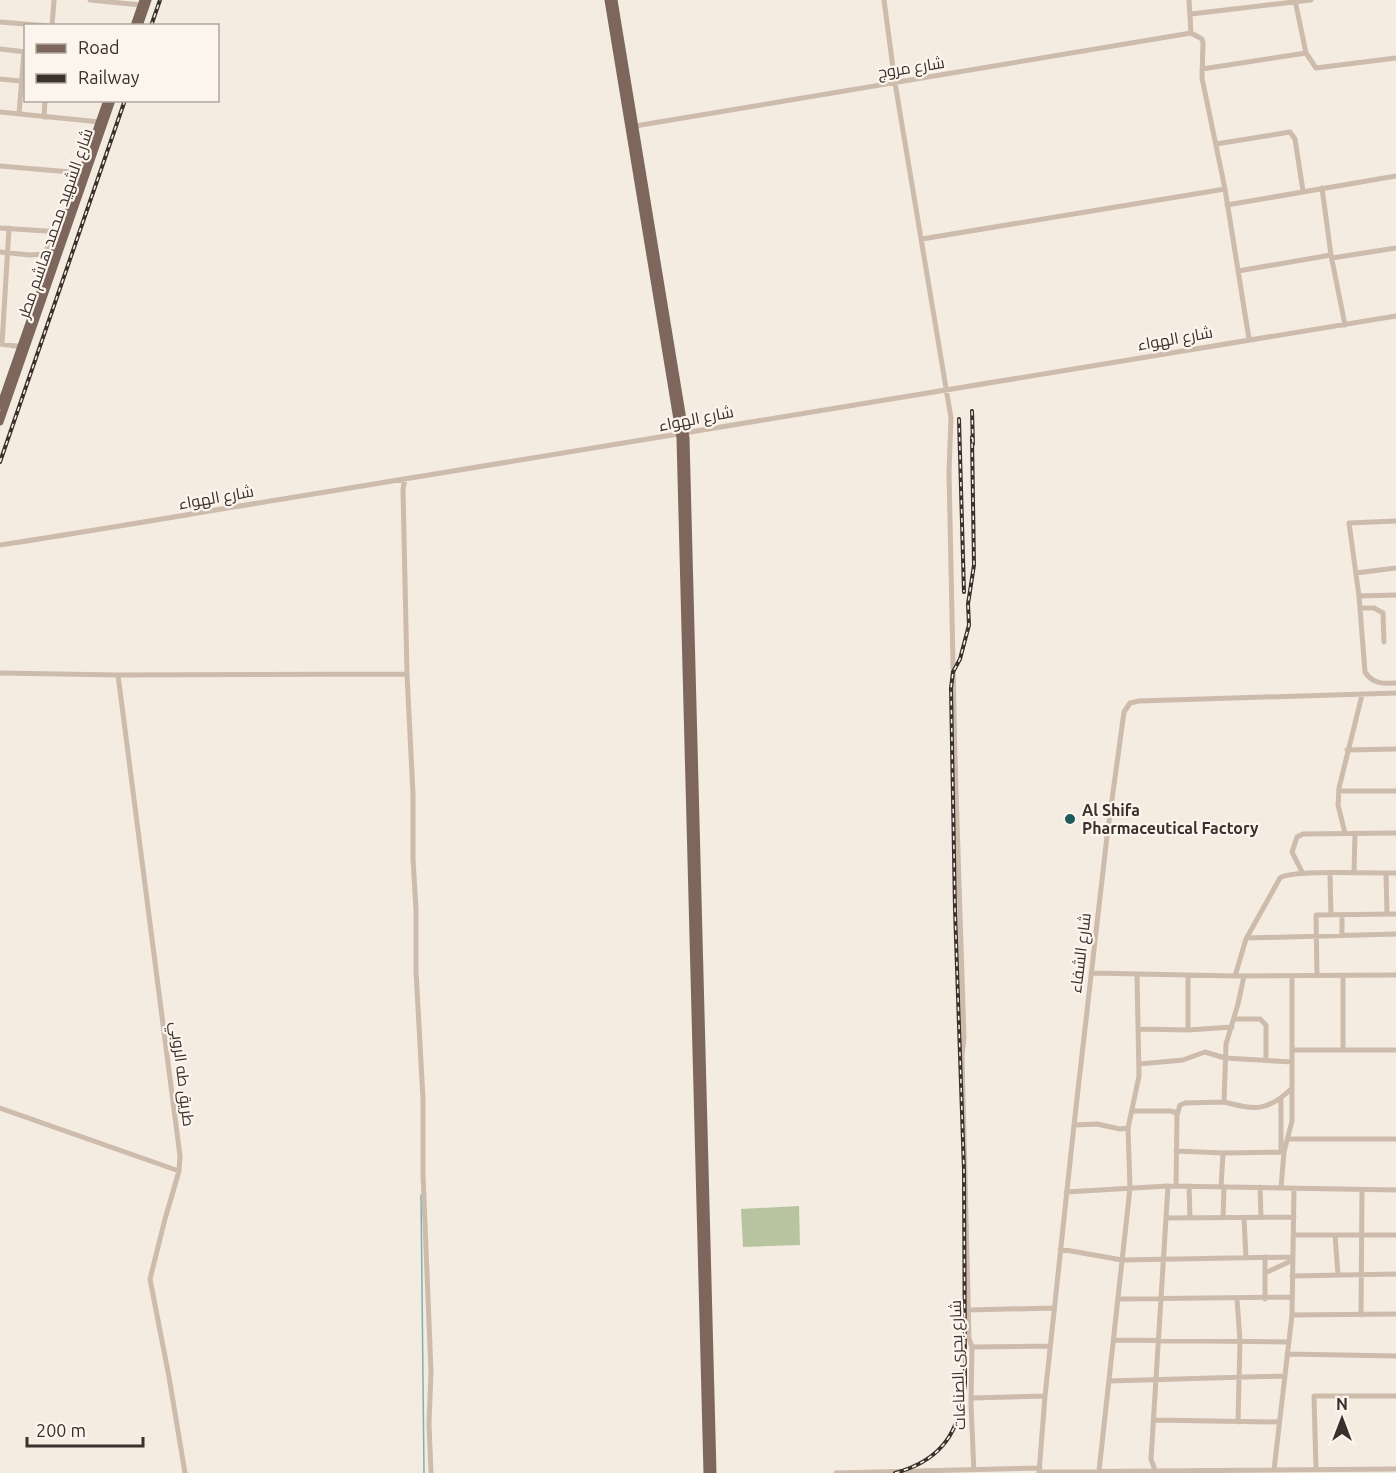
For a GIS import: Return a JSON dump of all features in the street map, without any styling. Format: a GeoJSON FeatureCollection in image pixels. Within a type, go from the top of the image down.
{"type":"FeatureCollection","features":[{"type":"Feature","properties":{"kind":"main road"},"geometry":{"type":"LineString","coordinates":[[140,24],[148,0]]}},
{"type":"Feature","properties":{"kind":"main road"},"geometry":{"type":"LineString","coordinates":[[608,0],[653,253],[682,434],[705,1309],[707,1473]]}},
{"type":"Feature","properties":{"kind":"main road"},"geometry":{"type":"LineString","coordinates":[[614,0],[653,253]]}},
{"type":"Feature","properties":{"kind":"main road"},"geometry":{"type":"LineString","coordinates":[[135,24],[142,2]]}},
{"type":"Feature","properties":{"kind":"main road","name":"شارع الشهيد محمد هاشم مطر"},"geometry":{"type":"LineString","coordinates":[[0,422],[57,232],[82,173],[106,102]]}},
{"type":"Feature","properties":{"kind":"main road","name":"شارع الشهيد محمد هاشم مطر"},"geometry":{"type":"LineString","coordinates":[[51,257],[111,102]]}},
{"type":"Feature","properties":{"kind":"main road","name":"شارع الشهيد محمد هاشم مطر"},"geometry":{"type":"LineString","coordinates":[[0,404],[23,347]]}},
{"type":"Feature","properties":{"kind":"main road"},"geometry":{"type":"LineString","coordinates":[[705,1309],[714,1473]]}},
{"type":"Feature","properties":{"kind":"street"},"geometry":{"type":"LineString","coordinates":[[50,24],[54,0]]}},
{"type":"Feature","properties":{"kind":"street"},"geometry":{"type":"LineString","coordinates":[[90,0],[142,2]]}},
{"type":"Feature","properties":{"kind":"street","name":"شارع بحرى الصناعات"},"geometry":{"type":"LineString","coordinates":[[884,0],[895,83],[951,418],[950,518],[955,759],[974,1472]]}},
{"type":"Feature","properties":{"kind":"street"},"geometry":{"type":"LineString","coordinates":[[1189,0],[1191,33],[1202,39],[1203,43],[1202,78],[1225,189],[1249,339]]}},
{"type":"Feature","properties":{"kind":"street"},"geometry":{"type":"LineString","coordinates":[[1191,14],[1311,0]]}},
{"type":"Feature","properties":{"kind":"street"},"geometry":{"type":"LineString","coordinates":[[1295,1],[1306,53],[1313,66],[1319,68],[1396,58]]}},
{"type":"Feature","properties":{"kind":"street"},"geometry":{"type":"LineString","coordinates":[[0,22],[25,24]]}},
{"type":"Feature","properties":{"kind":"street","name":"شارع مروج"},"geometry":{"type":"LineString","coordinates":[[635,126],[1191,33]]}},
{"type":"Feature","properties":{"kind":"street"},"geometry":{"type":"LineString","coordinates":[[0,49],[24,52]]}},
{"type":"Feature","properties":{"kind":"street"},"geometry":{"type":"LineString","coordinates":[[1202,69],[1306,53]]}},
{"type":"Feature","properties":{"kind":"street"},"geometry":{"type":"LineString","coordinates":[[19,114],[24,59]]}},
{"type":"Feature","properties":{"kind":"street"},"geometry":{"type":"LineString","coordinates":[[0,79],[21,81]]}},
{"type":"Feature","properties":{"kind":"street"},"geometry":{"type":"LineString","coordinates":[[44,117],[45,102]]}},
{"type":"Feature","properties":{"kind":"street"},"geometry":{"type":"LineString","coordinates":[[0,112],[100,122]]}},
{"type":"Feature","properties":{"kind":"street"},"geometry":{"type":"LineString","coordinates":[[1216,144],[1290,132],[1295,139],[1303,191]]}},
{"type":"Feature","properties":{"kind":"street"},"geometry":{"type":"LineString","coordinates":[[0,166],[82,173]]}},
{"type":"Feature","properties":{"kind":"street"},"geometry":{"type":"LineString","coordinates":[[1227,205],[1396,176]]}},
{"type":"Feature","properties":{"kind":"street"},"geometry":{"type":"LineString","coordinates":[[1322,188],[1331,257],[1345,325]]}},
{"type":"Feature","properties":{"kind":"street"},"geometry":{"type":"LineString","coordinates":[[922,239],[1225,189]]}},
{"type":"Feature","properties":{"kind":"street"},"geometry":{"type":"LineString","coordinates":[[0,228],[57,232]]}},
{"type":"Feature","properties":{"kind":"street"},"geometry":{"type":"LineString","coordinates":[[9,228],[1,344],[23,347]]}},
{"type":"Feature","properties":{"kind":"street"},"geometry":{"type":"LineString","coordinates":[[1238,271],[1396,248]]}},
{"type":"Feature","properties":{"kind":"street"},"geometry":{"type":"LineString","coordinates":[[0,252],[51,257]]}},
{"type":"Feature","properties":{"kind":"street","name":"شارع الهواء"},"geometry":{"type":"LineString","coordinates":[[0,545],[1396,316]]}},
{"type":"Feature","properties":{"kind":"street"},"geometry":{"type":"LineString","coordinates":[[405,479],[403,489],[407,674],[431,1372],[429,1424],[431,1473]]}},
{"type":"Feature","properties":{"kind":"street"},"geometry":{"type":"LineString","coordinates":[[1396,521],[1349,523],[1359,596],[1365,672],[1370,679],[1378,683],[1396,683]]}},
{"type":"Feature","properties":{"kind":"street"},"geometry":{"type":"LineString","coordinates":[[1356,573],[1396,568]]}},
{"type":"Feature","properties":{"kind":"street"},"geometry":{"type":"LineString","coordinates":[[1359,596],[1396,595]]}},
{"type":"Feature","properties":{"kind":"street"},"geometry":{"type":"LineString","coordinates":[[1360,608],[1374,608],[1383,613],[1384,642]]}},
{"type":"Feature","properties":{"kind":"street"},"geometry":{"type":"LineString","coordinates":[[0,673],[407,674]]}},
{"type":"Feature","properties":{"kind":"street","name":"طريق طه الروبي"},"geometry":{"type":"LineString","coordinates":[[118,675],[177,1131],[179,1171],[150,1279],[184,1473]]}},
{"type":"Feature","properties":{"kind":"street","name":"شارع الشفاء"},"geometry":{"type":"LineString","coordinates":[[1040,1471],[1045,1396],[1066,1192],[1124,712],[1130,704],[1139,701],[1396,693]]}},
{"type":"Feature","properties":{"kind":"street"},"geometry":{"type":"LineString","coordinates":[[1345,833],[1338,805],[1339,790],[1362,695]]}},
{"type":"Feature","properties":{"kind":"street"},"geometry":{"type":"LineString","coordinates":[[1347,750],[1396,749]]}},
{"type":"Feature","properties":{"kind":"street"},"geometry":{"type":"LineString","coordinates":[[1339,790],[1396,791]]}},
{"type":"Feature","properties":{"kind":"street"},"geometry":{"type":"LineString","coordinates":[[1354,873],[1355,833]]}},
{"type":"Feature","properties":{"kind":"street"},"geometry":{"type":"LineString","coordinates":[[1302,872],[1292,852],[1300,835],[1396,833]]}},
{"type":"Feature","properties":{"kind":"street"},"geometry":{"type":"LineString","coordinates":[[1235,976],[1247,938],[1280,878],[1287,874],[1302,872],[1396,873]]}},
{"type":"Feature","properties":{"kind":"street"},"geometry":{"type":"LineString","coordinates":[[1386,873],[1387,914]]}},
{"type":"Feature","properties":{"kind":"street"},"geometry":{"type":"LineString","coordinates":[[1330,874],[1331,915]]}},
{"type":"Feature","properties":{"kind":"street"},"geometry":{"type":"LineString","coordinates":[[1317,976],[1316,915],[1396,914]]}},
{"type":"Feature","properties":{"kind":"street"},"geometry":{"type":"LineString","coordinates":[[1342,915],[1342,935]]}},
{"type":"Feature","properties":{"kind":"street"},"geometry":{"type":"LineString","coordinates":[[1247,938],[1396,934]]}},
{"type":"Feature","properties":{"kind":"street"},"geometry":{"type":"LineString","coordinates":[[1091,972],[1235,976],[1396,975]]}},
{"type":"Feature","properties":{"kind":"street"},"geometry":{"type":"LineString","coordinates":[[1103,1472],[1109,1381],[1130,1188],[1128,1128],[1139,1064],[1137,974]]}},
{"type":"Feature","properties":{"kind":"street"},"geometry":{"type":"LineString","coordinates":[[1188,975],[1188,1030]]}},
{"type":"Feature","properties":{"kind":"street"},"geometry":{"type":"LineString","coordinates":[[1224,1102],[1226,1044],[1244,976]]}},
{"type":"Feature","properties":{"kind":"street"},"geometry":{"type":"LineString","coordinates":[[1282,1152],[1289,1139],[1292,1121],[1292,976]]}},
{"type":"Feature","properties":{"kind":"street"},"geometry":{"type":"LineString","coordinates":[[1343,976],[1343,1050]]}},
{"type":"Feature","properties":{"kind":"street"},"geometry":{"type":"LineString","coordinates":[[1234,1019],[1263,1021],[1266,1025],[1266,1060]]}},
{"type":"Feature","properties":{"kind":"street"},"geometry":{"type":"LineString","coordinates":[[1138,1029],[1188,1030],[1232,1027]]}},
{"type":"Feature","properties":{"kind":"street"},"geometry":{"type":"LineString","coordinates":[[1292,1050],[1396,1050]]}},
{"type":"Feature","properties":{"kind":"street"},"geometry":{"type":"LineString","coordinates":[[1139,1064],[1183,1059],[1205,1052],[1225,1058],[1292,1062]]}},
{"type":"Feature","properties":{"kind":"street"},"geometry":{"type":"LineString","coordinates":[[1176,1186],[1177,1115],[1180,1105],[1224,1102],[1253,1109],[1266,1107],[1281,1099],[1291,1089]]}},
{"type":"Feature","properties":{"kind":"street"},"geometry":{"type":"LineString","coordinates":[[1281,1099],[1281,1188]]}},
{"type":"Feature","properties":{"kind":"street"},"geometry":{"type":"LineString","coordinates":[[1266,1107],[1280,1116]]}},
{"type":"Feature","properties":{"kind":"street"},"geometry":{"type":"LineString","coordinates":[[0,1108],[179,1171]]}},
{"type":"Feature","properties":{"kind":"street"},"geometry":{"type":"LineString","coordinates":[[1132,1111],[1170,1111],[1177,1115]]}},
{"type":"Feature","properties":{"kind":"street"},"geometry":{"type":"LineString","coordinates":[[1074,1125],[1097,1124],[1120,1129],[1128,1128]]}},
{"type":"Feature","properties":{"kind":"street"},"geometry":{"type":"LineString","coordinates":[[1289,1139],[1396,1139]]}},
{"type":"Feature","properties":{"kind":"street"},"geometry":{"type":"LineString","coordinates":[[1176,1151],[1282,1152]]}},
{"type":"Feature","properties":{"kind":"street"},"geometry":{"type":"LineString","coordinates":[[1223,1153],[1223,1218]]}},
{"type":"Feature","properties":{"kind":"street"},"geometry":{"type":"LineString","coordinates":[[1066,1192],[1168,1186],[1396,1190]]}},
{"type":"Feature","properties":{"kind":"street"},"geometry":{"type":"LineString","coordinates":[[1156,1472],[1151,1460],[1168,1186]]}},
{"type":"Feature","properties":{"kind":"street"},"geometry":{"type":"LineString","coordinates":[[1189,1186],[1190,1218]]}},
{"type":"Feature","properties":{"kind":"street"},"geometry":{"type":"LineString","coordinates":[[1260,1187],[1261,1218]]}},
{"type":"Feature","properties":{"kind":"street"},"geometry":{"type":"LineString","coordinates":[[1274,1470],[1292,1315],[1294,1189]]}},
{"type":"Feature","properties":{"kind":"street"},"geometry":{"type":"LineString","coordinates":[[1361,1315],[1362,1190]]}},
{"type":"Feature","properties":{"kind":"street"},"geometry":{"type":"LineString","coordinates":[[1167,1218],[1294,1217]]}},
{"type":"Feature","properties":{"kind":"street"},"geometry":{"type":"LineString","coordinates":[[1244,1218],[1246,1258]]}},
{"type":"Feature","properties":{"kind":"street"},"geometry":{"type":"LineString","coordinates":[[1293,1234],[1396,1235]]}},
{"type":"Feature","properties":{"kind":"street"},"geometry":{"type":"LineString","coordinates":[[1335,1234],[1338,1275]]}},
{"type":"Feature","properties":{"kind":"street"},"geometry":{"type":"LineString","coordinates":[[1060,1249],[1122,1260],[1293,1258]]}},
{"type":"Feature","properties":{"kind":"street"},"geometry":{"type":"LineString","coordinates":[[1265,1257],[1265,1299]]}},
{"type":"Feature","properties":{"kind":"street"},"geometry":{"type":"LineString","coordinates":[[1265,1273],[1293,1258]]}},
{"type":"Feature","properties":{"kind":"street"},"geometry":{"type":"LineString","coordinates":[[1293,1276],[1396,1274]]}},
{"type":"Feature","properties":{"kind":"street"},"geometry":{"type":"LineString","coordinates":[[1118,1299],[1292,1297]]}},
{"type":"Feature","properties":{"kind":"street"},"geometry":{"type":"LineString","coordinates":[[1237,1299],[1240,1341],[1238,1422]]}},
{"type":"Feature","properties":{"kind":"street"},"geometry":{"type":"LineString","coordinates":[[968,1310],[1054,1308]]}},
{"type":"Feature","properties":{"kind":"street"},"geometry":{"type":"LineString","coordinates":[[1292,1315],[1396,1314]]}},
{"type":"Feature","properties":{"kind":"street"},"geometry":{"type":"LineString","coordinates":[[1114,1340],[1288,1342]]}},
{"type":"Feature","properties":{"kind":"street"},"geometry":{"type":"LineString","coordinates":[[972,1347],[1050,1347]]}},
{"type":"Feature","properties":{"kind":"street"},"geometry":{"type":"LineString","coordinates":[[1287,1354],[1396,1356]]}},
{"type":"Feature","properties":{"kind":"street"},"geometry":{"type":"LineString","coordinates":[[1109,1381],[1285,1376]]}},
{"type":"Feature","properties":{"kind":"street"},"geometry":{"type":"LineString","coordinates":[[972,1398],[1045,1396]]}},
{"type":"Feature","properties":{"kind":"street"},"geometry":{"type":"LineString","coordinates":[[1316,1469],[1314,1396],[1396,1396]]}},
{"type":"Feature","properties":{"kind":"street"},"geometry":{"type":"LineString","coordinates":[[1154,1420],[1280,1422]]}},
{"type":"Feature","properties":{"kind":"street"},"geometry":{"type":"LineString","coordinates":[[836,1473],[1230,1472],[1396,1468]]}},
{"type":"Feature","properties":{"kind":"green space"},"geometry":{"type":"Polygon","coordinates":[[[799,1206],[800,1245],[743,1247],[741,1209],[799,1206]]]}},
{"type":"Feature","properties":{"kind":"waterway"},"geometry":{"type":"LineString","coordinates":[[421,1195],[424,1473]]}},
{"type":"Feature","properties":{"kind":"railway"},"geometry":{"type":"LineString","coordinates":[[152,24],[160,0]]}},
{"type":"Feature","properties":{"kind":"railway"},"geometry":{"type":"LineString","coordinates":[[0,462],[124,102]]}},
{"type":"Feature","properties":{"kind":"railway"},"geometry":{"type":"LineString","coordinates":[[972,411],[973,444]]}},
{"type":"Feature","properties":{"kind":"railway"},"geometry":{"type":"LineString","coordinates":[[959,419],[964,592]]}},
{"type":"Feature","properties":{"kind":"railway"},"geometry":{"type":"LineString","coordinates":[[895,1473],[925,1460],[946,1441],[959,1415],[965,1383],[964,1171],[955,909],[951,688],[953,672],[960,659],[969,625],[968,604],[974,565],[972,437]]}},
{"type":"Feature","properties":{"kind":"place","name":"Al Shifa Pharmaceutical Factory"},"geometry":{"type":"Point","coordinates":[1070,819]}}]}
